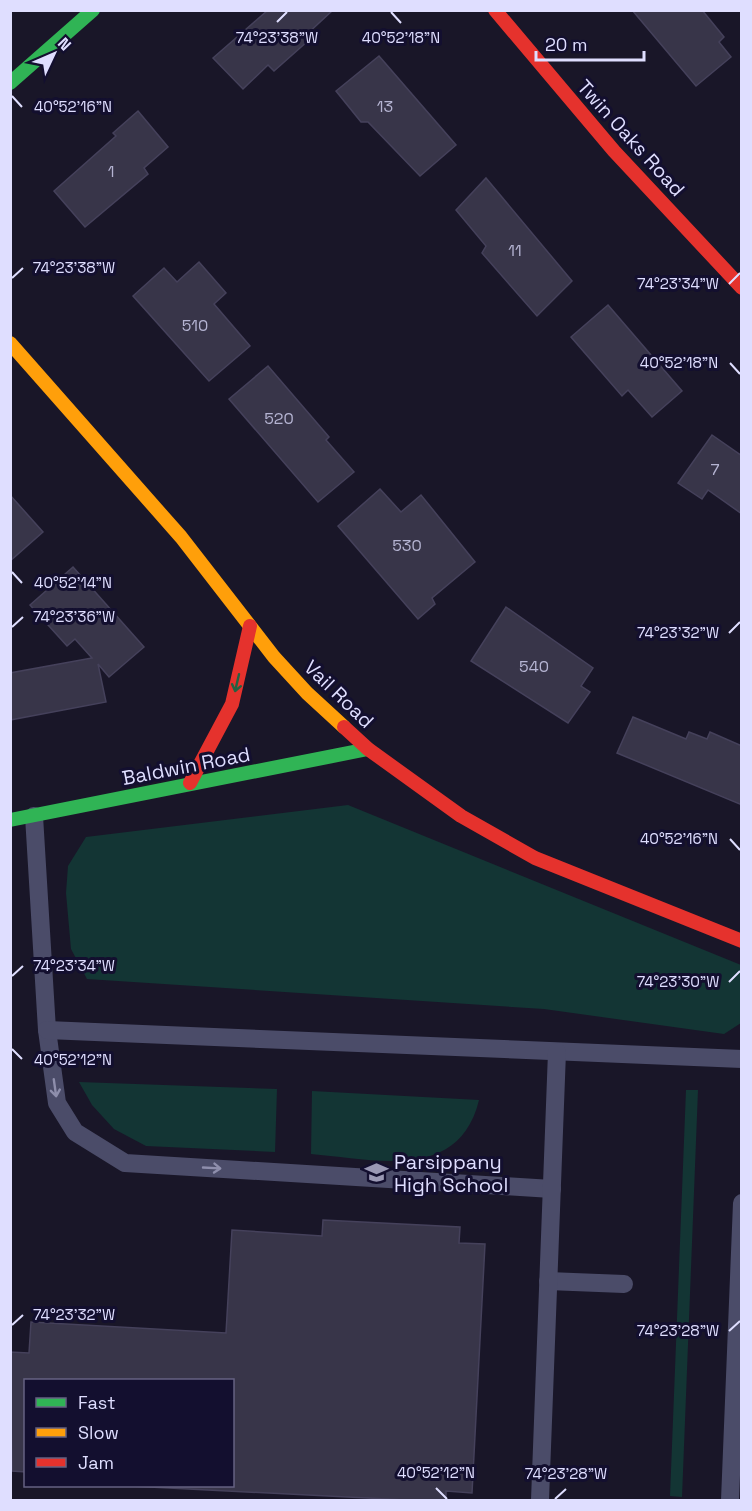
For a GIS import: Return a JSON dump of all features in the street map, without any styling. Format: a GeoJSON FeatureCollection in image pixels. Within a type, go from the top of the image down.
{"type":"FeatureCollection","features":[{"type":"Feature","properties":{"kind":"street"},"geometry":{"type":"LineString","coordinates":[[10,83],[93,10]]}},
{"type":"Feature","properties":{"kind":"street","name":"Twin Oaks Road"},"geometry":{"type":"LineString","coordinates":[[495,10],[614,151],[741,288]]}},
{"type":"Feature","properties":{"kind":"street","name":"Vail Road"},"geometry":{"type":"LineString","coordinates":[[10,343],[181,537],[250,626],[307,693],[368,749],[461,816],[536,858],[741,941]]}},
{"type":"Feature","properties":{"kind":"street"},"geometry":{"type":"LineString","coordinates":[[190,783],[232,704],[250,626]]}},
{"type":"Feature","properties":{"kind":"street","name":"Baldwin Road"},"geometry":{"type":"LineString","coordinates":[[10,820],[190,783],[279,769],[368,749]]}},
{"type":"Feature","properties":{"kind":"lane"},"geometry":{"type":"LineString","coordinates":[[34,816],[47,1030],[57,1102],[75,1132],[125,1163],[552,1189]]}},
{"type":"Feature","properties":{"kind":"lane"},"geometry":{"type":"LineString","coordinates":[[47,1030],[741,1059]]}},
{"type":"Feature","properties":{"kind":"lane"},"geometry":{"type":"LineString","coordinates":[[540,1500],[557,1052]]}},
{"type":"Feature","properties":{"kind":"lane"},"geometry":{"type":"LineString","coordinates":[[730,1500],[741,1203]]}},
{"type":"Feature","properties":{"kind":"lane"},"geometry":{"type":"LineString","coordinates":[[548,1281],[624,1284]]}},
{"type":"Feature","properties":{"kind":"green space"},"geometry":{"type":"Polygon","coordinates":[[[348,805],[741,965],[741,1023],[724,1034],[544,1009],[87,979],[71,949],[66,893],[68,866],[86,837],[348,805]]]}},
{"type":"Feature","properties":{"kind":"green space"},"geometry":{"type":"Polygon","coordinates":[[[79,1082],[277,1089],[275,1152],[146,1146],[114,1129],[92,1105],[79,1082]]]}},
{"type":"Feature","properties":{"kind":"green space"},"geometry":{"type":"Polygon","coordinates":[[[686,1090],[698,1090],[682,1497],[670,1496],[686,1090]]]}},
{"type":"Feature","properties":{"kind":"green space"},"geometry":{"type":"Polygon","coordinates":[[[312,1091],[479,1100],[469,1126],[453,1144],[433,1155],[411,1160],[386,1161],[311,1154],[312,1091]]]}},
{"type":"Feature","properties":{"kind":"building"},"geometry":{"type":"Polygon","coordinates":[[[268,10],[333,10],[305,36],[309,40],[274,71],[268,65],[243,89],[213,58],[268,10]]]}},
{"type":"Feature","properties":{"kind":"building"},"geometry":{"type":"Polygon","coordinates":[[[632,10],[702,10],[724,37],[719,42],[731,57],[696,86],[632,10]]]}},
{"type":"Feature","properties":{"kind":"building"},"geometry":{"type":"Polygon","coordinates":[[[379,56],[456,145],[420,176],[368,122],[361,122],[336,91],[379,56]]]}},
{"type":"Feature","properties":{"kind":"building"},"geometry":{"type":"Polygon","coordinates":[[[138,111],[168,147],[144,168],[148,174],[85,227],[54,191],[116,136],[113,133],[138,111]]]}},
{"type":"Feature","properties":{"kind":"building"},"geometry":{"type":"Polygon","coordinates":[[[486,178],[572,281],[537,316],[482,253],[486,246],[456,210],[486,178]]]}},
{"type":"Feature","properties":{"kind":"building"},"geometry":{"type":"Polygon","coordinates":[[[199,262],[226,293],[214,304],[250,346],[209,381],[133,296],[164,268],[177,282],[199,262]]]}},
{"type":"Feature","properties":{"kind":"building"},"geometry":{"type":"Polygon","coordinates":[[[608,305],[682,391],[652,417],[628,390],[622,396],[571,337],[608,305]]]}},
{"type":"Feature","properties":{"kind":"building"},"geometry":{"type":"Polygon","coordinates":[[[268,366],[329,437],[326,440],[354,472],[318,502],[229,399],[268,366]]]}},
{"type":"Feature","properties":{"kind":"building"},"geometry":{"type":"Polygon","coordinates":[[[712,435],[742,456],[742,514],[708,490],[702,499],[678,483],[712,435]]]}},
{"type":"Feature","properties":{"kind":"building"},"geometry":{"type":"Polygon","coordinates":[[[380,489],[401,512],[421,495],[475,562],[432,598],[435,604],[418,619],[338,526],[380,489]]]}},
{"type":"Feature","properties":{"kind":"building"},"geometry":{"type":"Polygon","coordinates":[[[10,495],[43,532],[10,561],[10,495]]]}},
{"type":"Feature","properties":{"kind":"building"},"geometry":{"type":"Polygon","coordinates":[[[73,567],[144,647],[109,677],[98,664],[106,702],[10,720],[10,673],[92,658],[75,639],[67,646],[30,605],[73,567]]]}},
{"type":"Feature","properties":{"kind":"building"},"geometry":{"type":"Polygon","coordinates":[[[506,607],[593,668],[581,686],[590,692],[568,723],[471,661],[506,607]]]}},
{"type":"Feature","properties":{"kind":"building"},"geometry":{"type":"Polygon","coordinates":[[[633,717],[686,739],[689,732],[707,739],[710,732],[742,746],[742,805],[617,753],[633,717]]]}},
{"type":"Feature","properties":{"kind":"building","name":"Parsippany High School"},"geometry":{"type":"Polygon","coordinates":[[[323,1220],[460,1227],[459,1243],[485,1244],[472,1493],[446,1491],[446,1500],[406,1500],[150,1487],[234,1487],[234,1379],[24,1379],[24,1472],[12,1471],[10,1352],[29,1353],[31,1322],[226,1333],[232,1230],[322,1236],[323,1220]]]}},
{"type":"Feature","properties":{"kind":"traffic: fast"},"geometry":{"type":"LineString","coordinates":[[10,83],[93,10]]}},
{"type":"Feature","properties":{"kind":"traffic: fast"},"geometry":{"type":"LineString","coordinates":[[10,820],[368,749]]}},
{"type":"Feature","properties":{"kind":"traffic: slow"},"geometry":{"type":"LineString","coordinates":[[10,343],[181,537],[274,657],[307,693],[344,727]]}},
{"type":"Feature","properties":{"kind":"traffic: jam"},"geometry":{"type":"LineString","coordinates":[[495,10],[614,151],[742,288]]}},
{"type":"Feature","properties":{"kind":"traffic: jam"},"geometry":{"type":"LineString","coordinates":[[190,783],[232,704],[250,626]]}},
{"type":"Feature","properties":{"kind":"traffic: jam"},"geometry":{"type":"LineString","coordinates":[[344,727],[368,749],[461,816],[535,858],[742,941]]}},
{"type":"Feature","properties":{"kind":"place","name":"Parsippany High School"},"geometry":{"type":"Point","coordinates":[376,1173]}}]}
